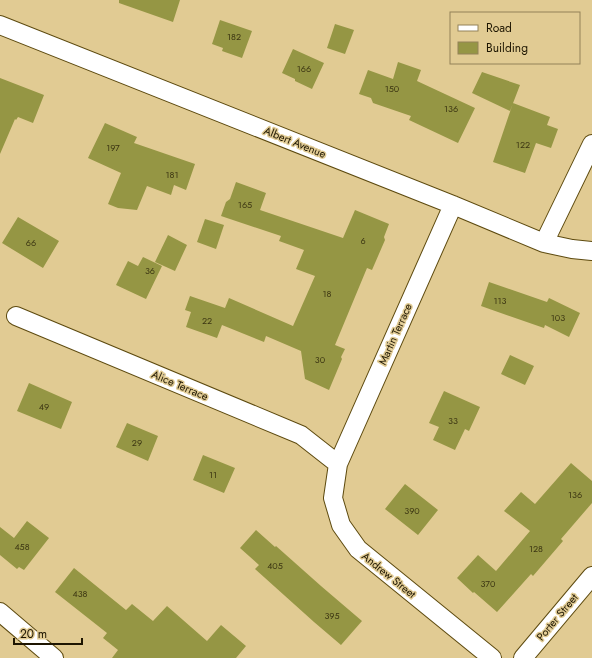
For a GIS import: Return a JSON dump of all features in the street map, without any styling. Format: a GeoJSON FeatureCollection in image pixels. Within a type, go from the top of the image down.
{"type":"FeatureCollection","features":[{"type":"Feature","properties":{"kind":"street","name":"Albert Avenue"},"geometry":{"type":"LineString","coordinates":[[0,25],[453,205],[544,243],[572,249],[592,251]]}},
{"type":"Feature","properties":{"kind":"street"},"geometry":{"type":"LineString","coordinates":[[544,243],[592,144]]}},
{"type":"Feature","properties":{"kind":"street","name":"Martin Terrace"},"geometry":{"type":"LineString","coordinates":[[338,464],[453,205]]}},
{"type":"Feature","properties":{"kind":"street","name":"Alice Terrace"},"geometry":{"type":"LineString","coordinates":[[16,316],[301,435],[338,464]]}},
{"type":"Feature","properties":{"kind":"street","name":"Andrew Street"},"geometry":{"type":"LineString","coordinates":[[338,464],[333,498],[341,525],[358,549],[492,658]]}},
{"type":"Feature","properties":{"kind":"street","name":"Porter Street"},"geometry":{"type":"LineString","coordinates":[[523,658],[592,576]]}},
{"type":"Feature","properties":{"kind":"street"},"geometry":{"type":"LineString","coordinates":[[0,612],[54,658]]}},
{"type":"Feature","properties":{"kind":"building"},"geometry":{"type":"Polygon","coordinates":[[[119,0],[180,0],[173,22],[119,3],[119,0]]]}},
{"type":"Feature","properties":{"kind":"building"},"geometry":{"type":"Polygon","coordinates":[[[220,20],[252,31],[242,58],[222,51],[223,48],[212,44],[220,20]]]}},
{"type":"Feature","properties":{"kind":"building"},"geometry":{"type":"Polygon","coordinates":[[[335,24],[354,30],[345,54],[327,48],[335,24]]]}},
{"type":"Feature","properties":{"kind":"building"},"geometry":{"type":"Polygon","coordinates":[[[293,49],[324,63],[312,89],[282,73],[293,49]]]}},
{"type":"Feature","properties":{"kind":"building"},"geometry":{"type":"Polygon","coordinates":[[[398,62],[421,70],[417,81],[475,108],[458,143],[409,120],[411,116],[373,103],[371,98],[359,94],[368,70],[393,79],[398,62]]]}},
{"type":"Feature","properties":{"kind":"building"},"geometry":{"type":"Polygon","coordinates":[[[482,72],[520,85],[510,111],[472,93],[482,72]]]}},
{"type":"Feature","properties":{"kind":"building"},"geometry":{"type":"Polygon","coordinates":[[[0,78],[44,95],[33,123],[18,117],[16,120],[15,119],[0,154],[0,78]]]}},
{"type":"Feature","properties":{"kind":"building"},"geometry":{"type":"Polygon","coordinates":[[[513,103],[550,117],[547,125],[558,129],[551,148],[536,143],[525,173],[493,162],[513,103]]]}},
{"type":"Feature","properties":{"kind":"building"},"geometry":{"type":"Polygon","coordinates":[[[105,123],[137,137],[134,143],[195,164],[186,190],[174,185],[171,195],[147,186],[137,210],[118,208],[108,204],[121,173],[88,158],[105,123]]]}},
{"type":"Feature","properties":{"kind":"building"},"geometry":{"type":"Polygon","coordinates":[[[236,182],[266,193],[260,210],[343,238],[355,210],[389,224],[384,237],[385,240],[372,270],[367,268],[335,345],[345,349],[329,390],[305,379],[301,351],[266,336],[264,342],[222,325],[217,338],[186,327],[191,312],[185,310],[190,296],[225,308],[229,298],[293,326],[315,276],[296,269],[304,250],[279,241],[281,236],[221,216],[226,202],[230,199],[236,182]]]}},
{"type":"Feature","properties":{"kind":"building"},"geometry":{"type":"Polygon","coordinates":[[[18,217],[59,241],[43,268],[2,243],[18,217]]]}},
{"type":"Feature","properties":{"kind":"building"},"geometry":{"type":"Polygon","coordinates":[[[205,219],[224,225],[216,249],[197,242],[205,219]]]}},
{"type":"Feature","properties":{"kind":"building"},"geometry":{"type":"Polygon","coordinates":[[[168,235],[187,245],[175,271],[155,262],[168,235]]]}},
{"type":"Feature","properties":{"kind":"building"},"geometry":{"type":"Polygon","coordinates":[[[143,257],[162,266],[146,299],[116,285],[128,261],[138,266],[143,257]]]}},
{"type":"Feature","properties":{"kind":"building"},"geometry":{"type":"Polygon","coordinates":[[[489,282],[547,302],[549,298],[580,313],[569,337],[545,325],[544,328],[481,306],[489,282]]]}},
{"type":"Feature","properties":{"kind":"building"},"geometry":{"type":"Polygon","coordinates":[[[510,355],[534,366],[525,385],[501,374],[510,355]]]}},
{"type":"Feature","properties":{"kind":"building"},"geometry":{"type":"Polygon","coordinates":[[[29,383],[72,402],[61,429],[17,411],[29,383]]]}},
{"type":"Feature","properties":{"kind":"building"},"geometry":{"type":"Polygon","coordinates":[[[444,391],[480,407],[469,431],[465,429],[455,450],[433,440],[439,427],[429,423],[444,391]]]}},
{"type":"Feature","properties":{"kind":"building"},"geometry":{"type":"Polygon","coordinates":[[[127,423],[158,436],[148,461],[116,447],[127,423]]]}},
{"type":"Feature","properties":{"kind":"building"},"geometry":{"type":"Polygon","coordinates":[[[203,455],[235,468],[224,493],[193,480],[203,455]]]}},
{"type":"Feature","properties":{"kind":"building"},"geometry":{"type":"Polygon","coordinates":[[[571,463],[592,481],[592,503],[561,539],[563,541],[533,576],[531,574],[497,612],[457,578],[478,555],[496,571],[530,531],[504,511],[521,492],[535,504],[571,463]]]}},
{"type":"Feature","properties":{"kind":"building"},"geometry":{"type":"Polygon","coordinates":[[[405,484],[438,510],[418,535],[385,509],[405,484]]]}},
{"type":"Feature","properties":{"kind":"building"},"geometry":{"type":"Polygon","coordinates":[[[27,521],[49,538],[24,570],[19,567],[17,569],[0,555],[0,527],[14,538],[27,521]]]}},
{"type":"Feature","properties":{"kind":"building"},"geometry":{"type":"Polygon","coordinates":[[[256,530],[362,621],[341,645],[255,569],[259,565],[240,548],[256,530]]]}},
{"type":"Feature","properties":{"kind":"building"},"geometry":{"type":"Polygon","coordinates":[[[74,568],[126,610],[132,604],[153,621],[167,606],[207,641],[221,625],[246,646],[236,658],[112,658],[118,650],[103,638],[107,633],[55,592],[74,568]]]}}]}
